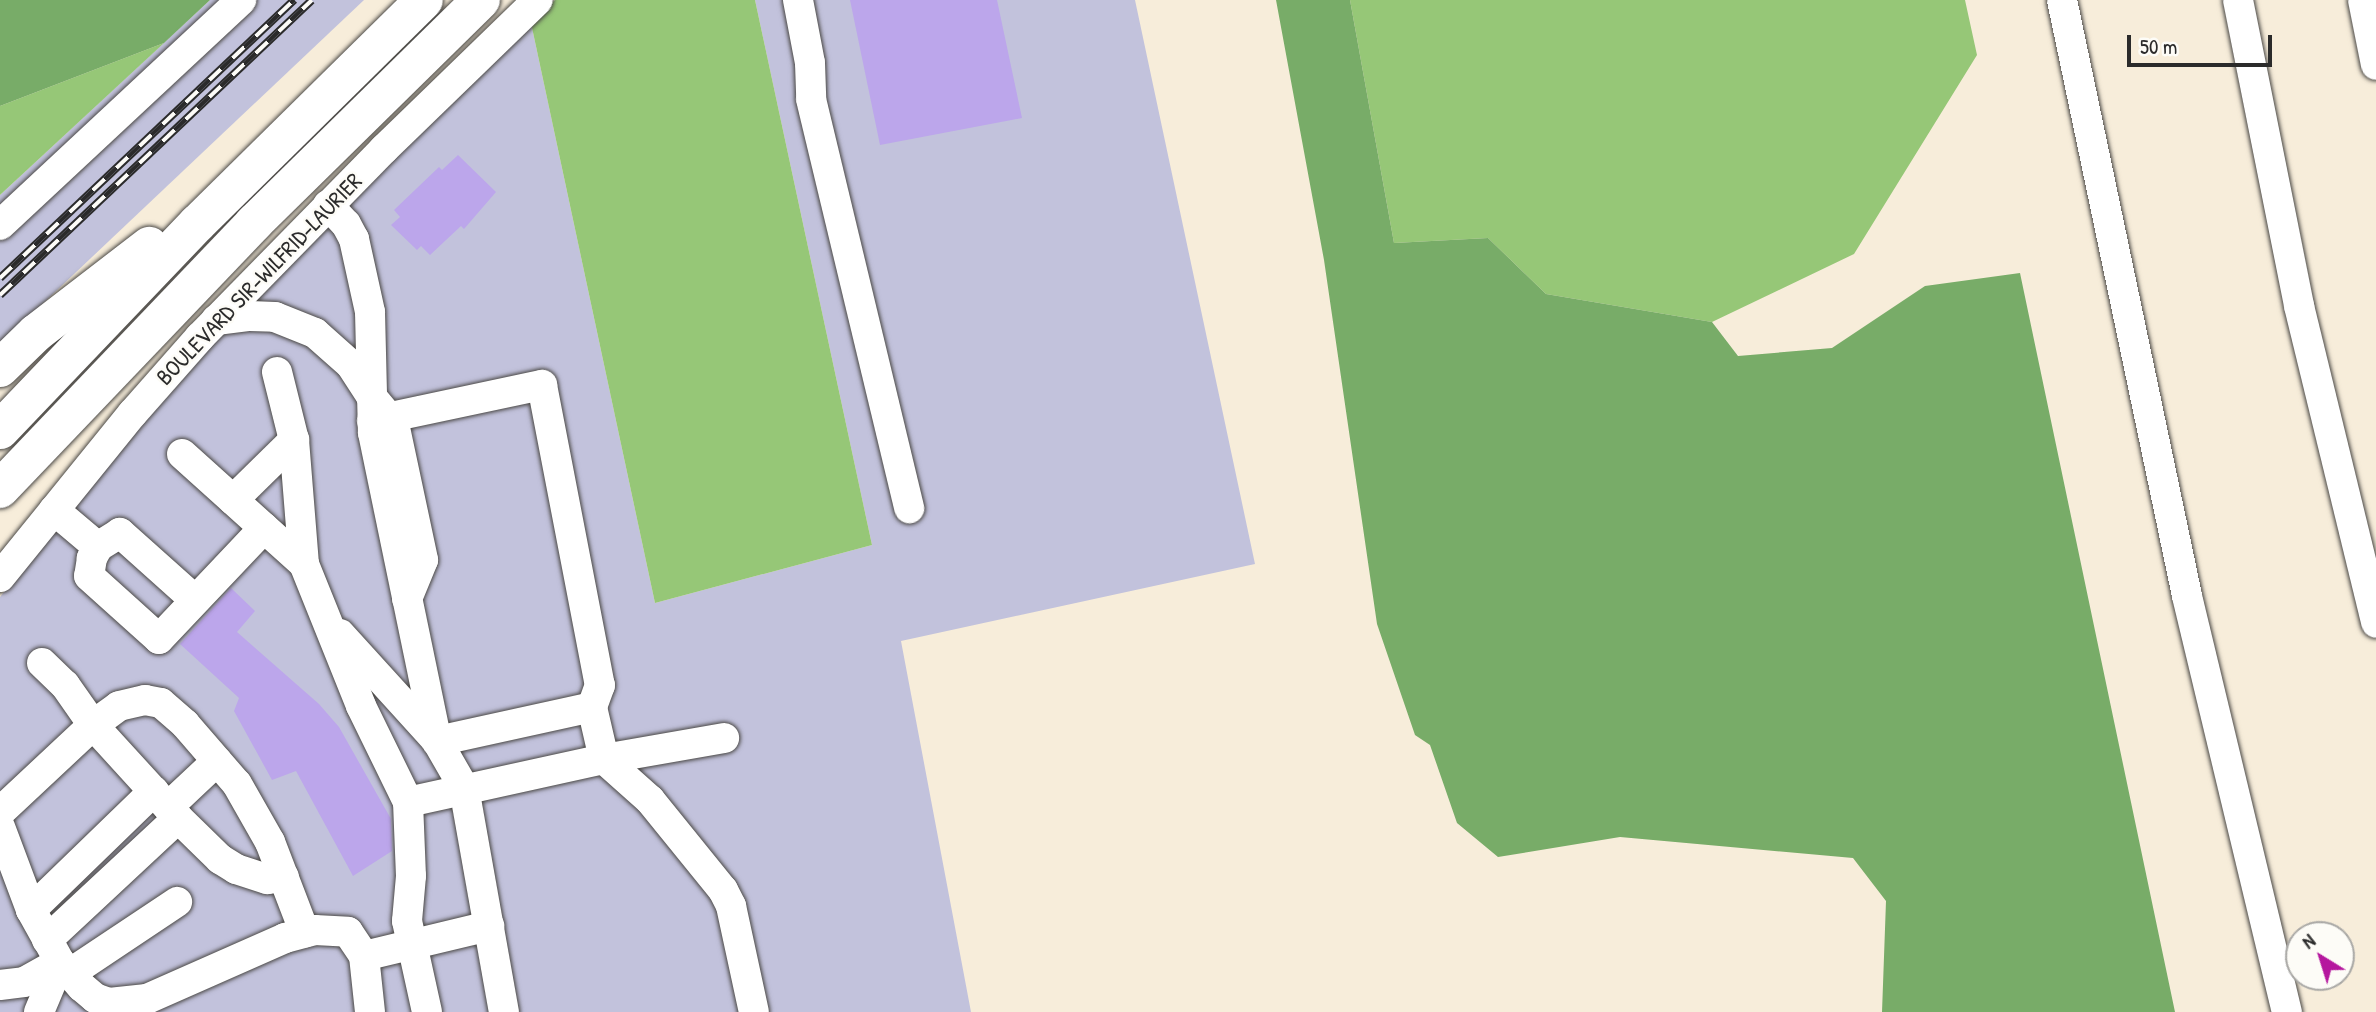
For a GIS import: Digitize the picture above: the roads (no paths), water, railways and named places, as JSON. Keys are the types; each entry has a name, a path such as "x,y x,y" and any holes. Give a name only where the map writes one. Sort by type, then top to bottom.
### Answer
{"highway":[{"path":"0,430 266,154 424,0"},
{"name":"BOULEVARD SIR-WILFRID-LAURIER","path":"0,489 254,223 481,0"},
{"path":"0,368 36,333 266,154"}],"street":[{"path":"0,225 241,0"},
{"name":"BOULEVARD SIR-WILFRID-LAURIER","path":"0,577 149,394 215,320 328,205 538,0"},
{"path":"798,0 810,63 811,99 909,509"},
{"path":"2063,0 2188,596 2287,1012"},
{"path":"2238,0 2299,306 2376,623"},
{"path":"2363,0 2376,65"},
{"path":"328,205 346,223 357,248 370,312 377,411 407,599 437,741"},
{"path":"215,320 262,316 302,326 327,341 340,353 377,411"},
{"path":"277,372 294,440 303,564 361,706 408,802 411,876 407,921 427,1012"},
{"path":"377,411 542,385 600,677 592,707 604,759 650,800 723,890 731,906 754,1012"},
{"path":"233,500 294,440"},
{"path":"181,454 303,564"},
{"path":"54,510 98,547"},
{"path":"195,600 120,533 98,547 92,558 89,576 159,639 264,528"},
{"path":"326,618 437,741 464,788 504,1012"},
{"path":"41,663 65,685 93,725 219,859 236,869 267,879 284,877"},
{"path":"0,812 93,725 132,701 161,703 185,724 237,784 270,842 305,933"},
{"path":"437,741 592,707"},
{"path":"408,802 604,759 724,737"},
{"path":"31,910 166,805 217,761"},
{"path":"38,1012 59,959 166,805"},
{"path":"0,827 31,910 59,959 95,998 137,1007 175,1002 285,938 305,933 348,932 364,956 370,1012"},
{"path":"0,985 24,982 59,959 177,902"},
{"path":"364,956 489,926"}],"railway":[{"path":"0,278 294,0"},
{"path":"0,295 312,0"}]}
